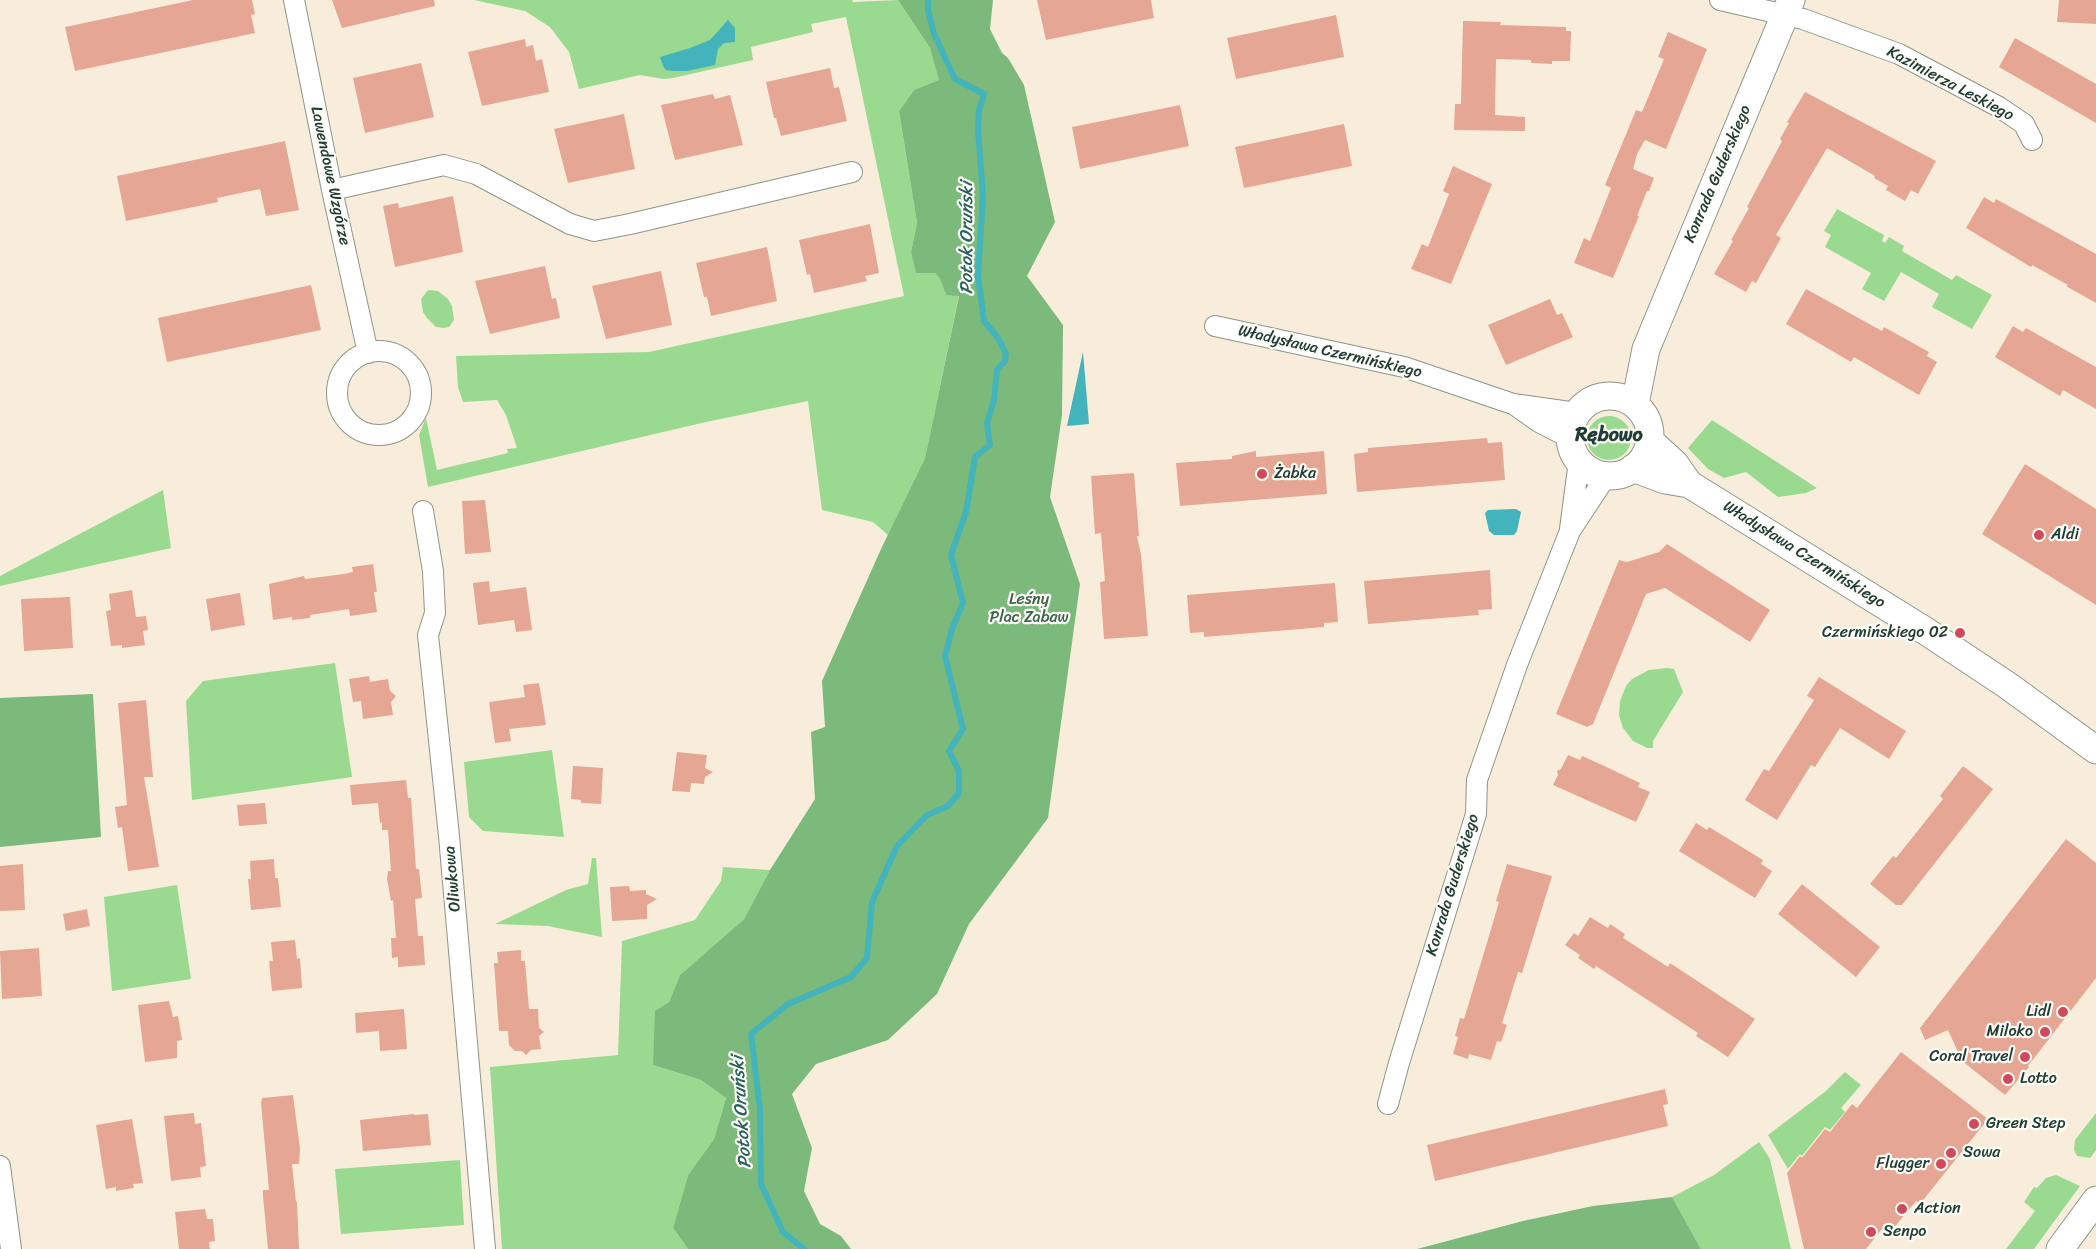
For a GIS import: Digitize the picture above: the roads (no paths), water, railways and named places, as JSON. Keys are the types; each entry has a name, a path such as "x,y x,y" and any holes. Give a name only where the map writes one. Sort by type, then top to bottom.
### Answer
{"street":[{"name":"Lawendowe Wzgórze","path":"294,0 332,190 368,352"},
{"name":"Kazimierza Leskiego","path":"1720,0 1788,7 1899,54 2016,118 2024,124 2032,140"},
{"name":"Konrada Guderskiego","path":"1635,404 1646,349 1788,7"},
{"path":"332,190 444,165 476,174 570,225 594,231 852,172"},
{"name":"Władysława Czermińskiego","path":"1215,326 1404,367 1513,404 1575,437"},
{"name":"Konrada Guderskiego","path":"1609,395 1646,349"},
{"path":"382,351 396,354 408,362 417,374 421,388 420,402 415,415 405,426 392,433 379,435 360,430 345,417 339,405 340,379 346,367 356,358 368,352 382,351"},
{"path":"1609,395 1623,397 1635,404 1644,414 1649,428 1650,441 1644,456 1621,472 1592,472 1575,437 1585,404 1609,395"},
{"name":"Konrada Guderskiego","path":"1570,531 1575,437"},
{"name":"Władysława Czermińskiego","path":"1650,441 1676,464 1689,484"},
{"name":"Konrada Guderskiego","path":"1388,1104 1402,1051 1476,814 1477,780 1517,665 1570,531 1600,484 1621,472"},
{"name":"Władysława Czermińskiego","path":"1621,472 1689,484 1924,630 2096,750"},
{"name":"Oliwkowa","path":"423,511 433,571 435,613 429,635 485,1249"},
{"path":"0,1166 11,1249"},
{"path":"2060,1249 2096,1200"}],"water":[{"path":"728,20 735,28 735,42 724,43 718,49 715,65 687,71 673,71 664,68 660,57 710,40"},
{"path":"1083,352 1089,424 1067,426"},
{"path":"1516,509 1521,512 1514,535 1494,535 1489,531 1485,513 1488,510"}],"waterway":[{"name":"Potok Oruński","path":"804,1249 783,1232 761,1184 760,1109 751,1034 788,1004 851,977 867,958 872,902 897,846 927,815 948,806 959,793 959,771 949,751 963,729 945,656 952,629 963,603 951,555 966,512 975,457 990,445 987,423 994,400 997,370 1005,361 1006,354 998,338 984,321 978,276 983,197 978,129 979,111 984,94 955,79 934,34 928,0"}],"place":[{"name":"Żabka","path":"1262,474"},
{"name":"Aldi","path":"2039,535"},
{"name":"Czermińskiego 02","path":"1960,633"},
{"name":"Lidl","path":"2063,1012"},
{"name":"Miloko","path":"2045,1032"},
{"name":"Coral Travel","path":"2025,1057"},
{"name":"Lotto","path":"2008,1079"},
{"name":"Green Step","path":"1974,1124"},
{"name":"Sowa","path":"1951,1153"},
{"name":"Flugger","path":"1941,1164"},
{"name":"Action","path":"1902,1209"},
{"name":"Senpo","path":"1871,1232"}],"district":[{"name":"Rębowo","path":"1609,436"}],"park label":[{"name":"Leśny Plac Zabaw","path":"1029,609"}]}
